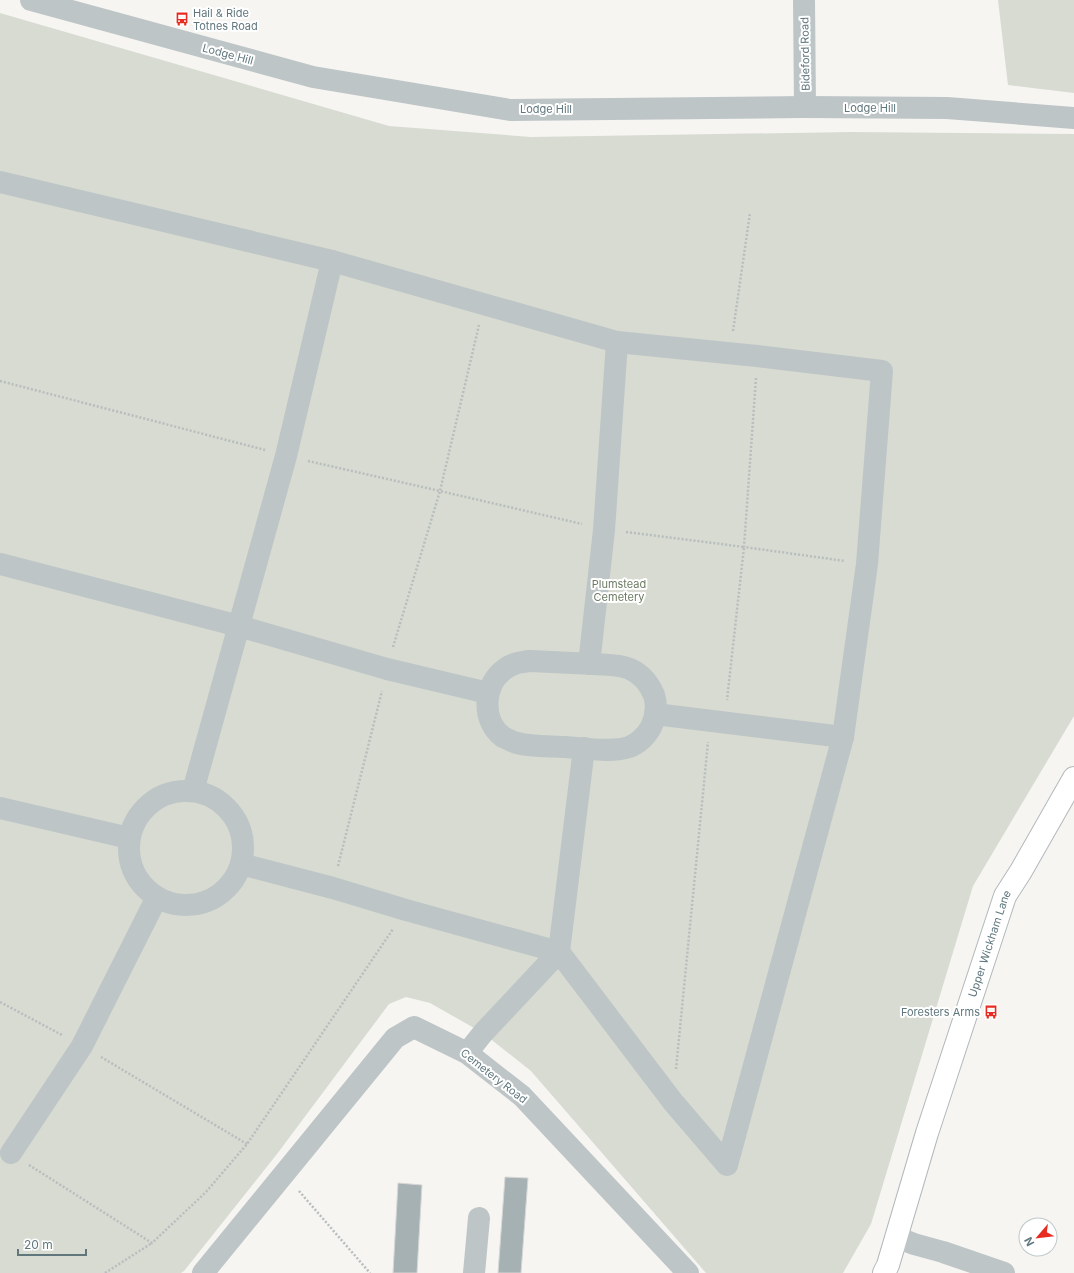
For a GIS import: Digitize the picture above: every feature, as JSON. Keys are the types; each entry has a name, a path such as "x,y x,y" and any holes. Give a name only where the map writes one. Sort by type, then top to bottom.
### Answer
{"main road":[{"name":"Upper Wickham Lane","path":"884,1273 888,1265 927,1133 1005,896 1074,778"}],"street":[{"name":"Lodge Hill","path":"31,0 68,5 314,77 510,110 805,107 947,108 1074,118"},
{"name":"Bideford Road","path":"804,0 805,107"},
{"path":"0,182 332,261 617,342 757,356 882,371 867,564 843,737 727,1165 673,1102 559,952 406,910 333,888 241,864"},
{"path":"194,791 286,456 332,261"},
{"path":"589,664 604,530 617,342"},
{"path":"0,564 239,626 387,668 488,693"},
{"path":"530,661 615,665 629,668 641,676 651,686 655,700 655,714 651,728 642,739 629,747 615,750 530,745 516,743 503,736 495,728 487,708 488,693 494,680 499,674 504,669 516,663 530,661"},
{"path":"655,714 843,737"},
{"path":"467,1053 483,1033 559,952 584,748"},
{"path":"176,791 194,791 212,797 228,809 238,825 243,844 241,864 233,880 222,892 207,901 190,905 173,904 157,897 144,886 134,872 129,855 129,838 134,822 145,808 159,797 176,791"},
{"path":"0,808 129,838"},
{"path":"11,1153 82,1046 157,897"},
{"name":"Cemetery Road","path":"203,1273 395,1038 414,1027 467,1053 522,1096 688,1273"},
{"path":"474,1273 479,1218"},
{"path":"896,1237 1004,1273"}],"path":[{"path":"730,354 750,213"},
{"path":"333,888 387,668 440,491 484,305"},
{"path":"673,1102 718,721 744,547 757,356"},
{"path":"0,381 286,456 604,530 867,564"},
{"path":"105,1273 152,1243 206,1192 247,1144 406,910"},
{"path":"0,1002 82,1046 247,1144"},
{"path":"11,1153 152,1243"},
{"path":"285,1174 370,1273"}],"green space":[{"path":"998,0 1074,0 1074,93 1008,85"},
{"name":"Plumstead Cemetery","path":"0,13 389,126 531,137 851,132 1074,134 1074,716 973,886 871,1224 843,1273 706,1273 531,1071 483,1033 430,1003 406,997 389,1004 277,1154 184,1271 181,1273 0,1273"}],"building":[{"path":"505,1177 528,1178 521,1273 498,1273"},
{"path":"398,1183 422,1185 417,1273 393,1273"}],"place":[{"name":"Hail & Ride Totnes Road","path":"182,19"},
{"name":"Foresters Arms","path":"991,1012"}]}
